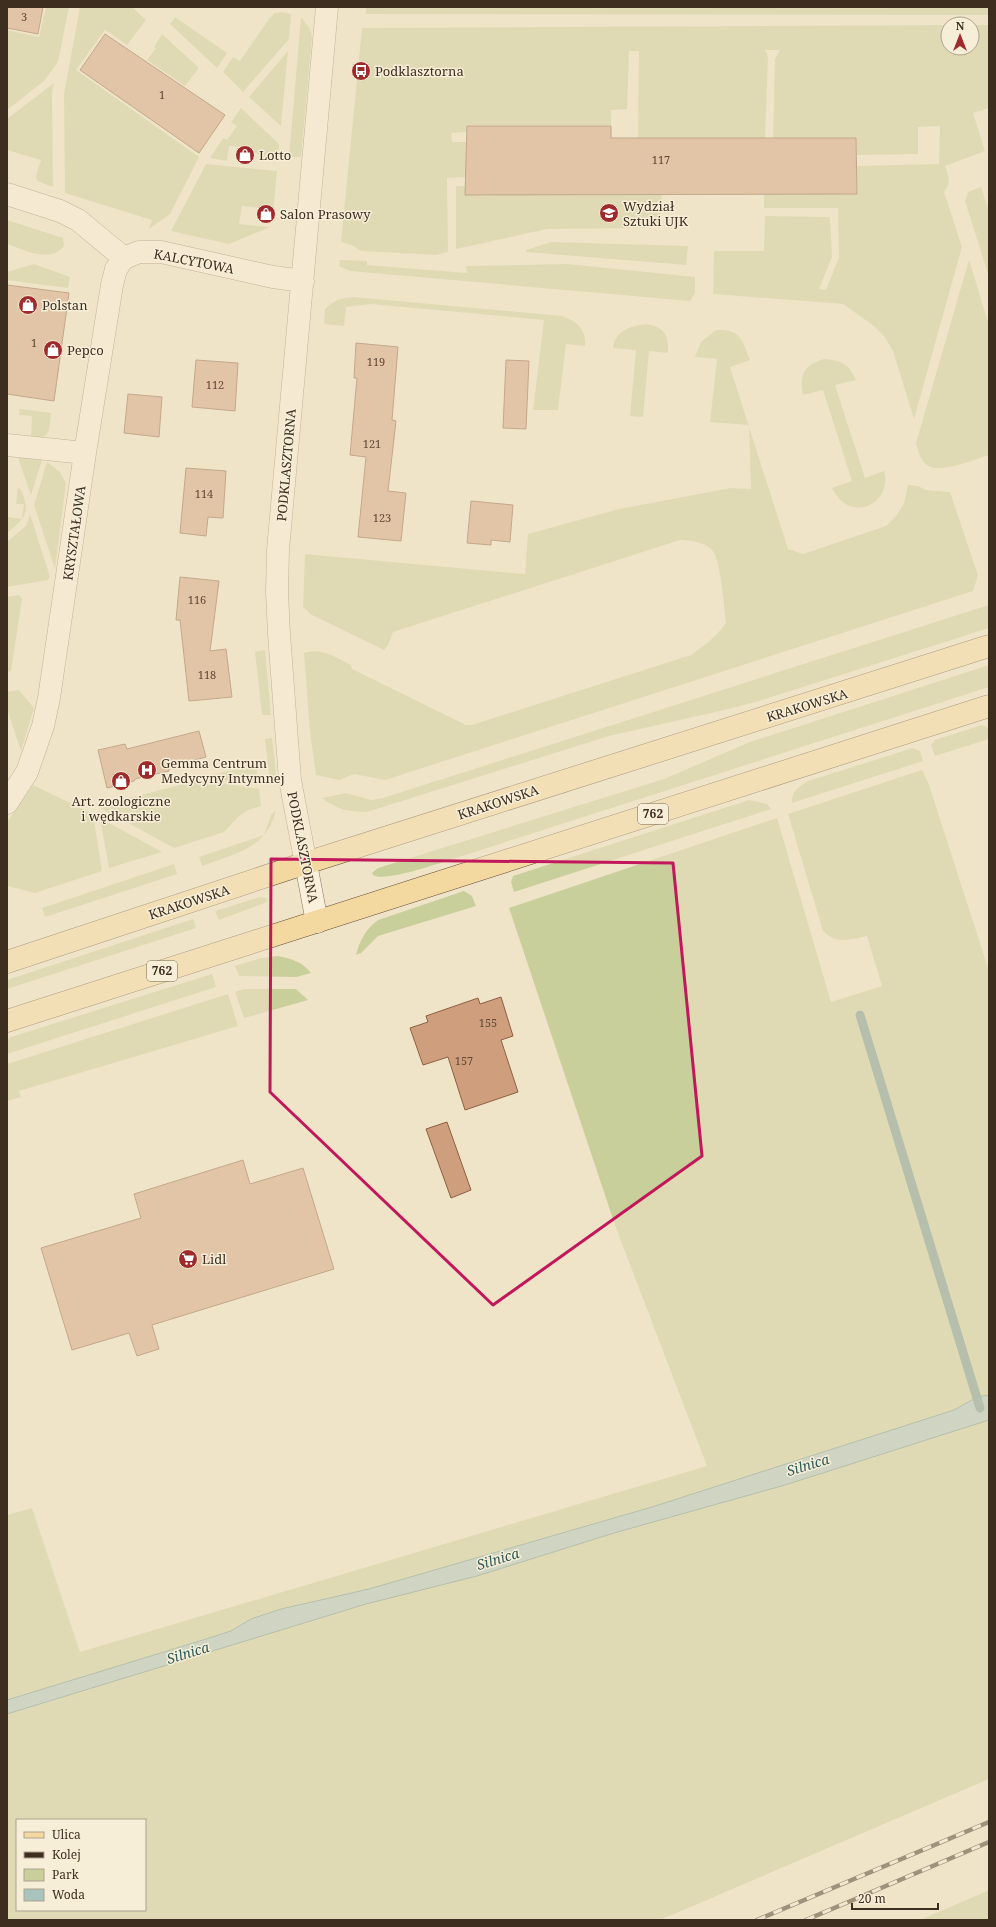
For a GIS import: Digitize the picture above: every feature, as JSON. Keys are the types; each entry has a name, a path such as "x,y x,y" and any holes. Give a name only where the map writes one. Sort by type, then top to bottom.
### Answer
{"main road":[{"name":"KRAKOWSKA","path":"7,962 306,863 989,646"},
{"name":"762","path":"7,1021 989,706"}],"street":[{"name":"PODKLASZTORNA","path":"317,922 290,780 276,592 278,550 327,7"},
{"path":"7,194 60,211 78,220 124,258"},
{"name":"KALCYTOWA","path":"124,258 139,252 161,252 273,277 303,281"},
{"name":"KRYSZTAŁOWA","path":"7,803 27,772 43,726 49,698 85,453 112,285 116,269 124,258"},
{"path":"7,445 85,453"}],"highlighted area":[{"path":"271,859 673,863 702,1156 493,1305 270,1092"}],"green space":[{"path":"46,7 69,7 58,62 44,81 7,110 7,30 39,37"},
{"path":"80,7 132,7 146,20 127,45 105,30 76,70 199,157 170,214 149,229 152,220 65,193 64,94"},
{"path":"366,7 989,7 989,15 366,14"},
{"path":"281,12 291,14 289,39 243,92 223,72 233,57 240,61 269,19 275,13"},
{"path":"175,17 227,53 217,68 170,24"},
{"path":"301,17 310,29 312,38 301,157 289,157"},
{"path":"940,25 940,56 980,56 980,25 989,25 989,108 973,113 985,151 945,166 949,180 948,186 944,192 962,247 914,419 893,351 884,336 874,326 843,304 713,294 714,251 764,251 765,216 830,217 832,257 819,289 826,290 839,257 838,208 764,208 764,194 857,193 857,166 939,164 940,126 918,127 918,154 857,155 856,138 773,138 775,59 780,50 764,50 767,53 768,59 765,138 638,138 639,51 629,51 627,109 611,110 611,125 467,125 467,132 451,133 452,142 466,142 466,177 447,178 448,252 436,255 361,251 352,245 341,242 362,28"},
{"path":"162,34 199,68 185,86 147,60 156,48 154,47"},
{"path":"288,51 281,126 249,97"},
{"path":"54,83 52,93 53,187 37,181 36,176 41,160 7,150 7,119"},
{"path":"241,108 279,144 278,160 261,158 257,153 254,153 254,148 229,146 227,161 210,158 223,138 227,140 237,126 231,122"},
{"path":"206,164 277,171 273,211 271,211 271,209 242,206 239,224 270,227 229,244 171,231"},
{"path":"456,186 662,194 661,209 657,222 650,228 547,229 456,249"},
{"path":"981,187 989,211 989,277 965,201 968,192"},
{"path":"7,220 63,238 64,246 52,254 45,255 29,252 7,244"},
{"path":"551,242 688,246 686,265 526,252 526,250"},
{"path":"340,260 367,261 367,265 467,273 466,266 568,264 695,277 695,293 690,301 350,271 339,266"},
{"path":"969,260 989,325 989,455 966,463 948,467 933,468 927,465 923,460 916,443"},
{"path":"34,264 70,277 68,288 7,280 7,272"},
{"path":"353,297 562,316 576,323 580,327 583,331 585,346 566,344 558,410 533,410 544,320 371,304 346,307 344,326 324,324 325,309 331,303"},
{"path":"646,324 657,327 664,332 668,341 668,353 649,351 643,417 630,416 636,350 613,348 614,342 624,330 634,326"},
{"path":"716,330 731,331 736,334 745,346 750,360 730,367 748,425 710,422 717,359 695,357 701,342"},
{"path":"824,359 835,360 844,364 856,380 835,385 865,478 884,471 885,483 882,493 876,501 868,506 859,508 849,506 840,499 832,488 852,481 823,390 803,395 802,382 804,372 812,364"},
{"path":"20,409 51,413 48,433 42,437 31,438 32,416 19,415"},
{"path":"749,427 788,549 803,554 886,526 897,515 904,503 908,485 918,486 926,490 950,492 978,575 973,591 385,780 354,774 339,780 316,775 310,733 304,653 316,651 334,656 351,665 352,669 466,725 472,725 691,655 714,637 726,623 720,573 715,555 709,547 705,545 697,542 680,540 393,632 388,645 384,650 312,615 303,607 305,554 525,574 528,534 619,509 731,488 751,489"},
{"path":"17,455 42,460 31,495"},
{"path":"47,462 60,472 66,483 55,569 34,505"},
{"path":"18,487 23,493 26,504 25,514 22,519 24,504 16,504"},
{"path":"30,514 50,577 48,580 7,587 7,542 26,526"},
{"path":"8,517 22,519 16,525 7,533"},
{"path":"19,595 22,599 11,671 7,672 7,597"},
{"path":"989,605 989,628 759,701 609,736 367,812 343,809 332,805 322,798 346,793 371,800 383,798"},
{"path":"265,650 271,715 262,715 255,652"},
{"path":"989,665 989,687 428,867 389,876 379,877 373,875 372,873 378,868 664,779 750,742"},
{"path":"19,690 34,708 21,751 7,709 7,692"},
{"path":"982,725 988,728 989,739 935,756 931,745 935,740"},
{"path":"272,738 277,781 270,782 265,739"},
{"path":"913,748 920,751 923,761 792,803 794,792 808,781"},
{"path":"256,764 258,785 204,777"},
{"path":"922,770 928,782 989,971 989,1779 660,1920 7,1920 7,1515 32,1508 80,1652 707,1466 616,1228 509,908 777,818 831,1002 882,986 867,936 844,940 833,938 823,931 788,814"},
{"path":"200,780 259,789 261,806 248,810 238,817 224,832 174,848 97,806"},
{"path":"33,785 93,814 102,871 35,893 7,886 7,822"},
{"path":"749,800 767,804 771,809 514,892 511,882 513,876"},
{"path":"276,810 272,823 264,835 271,815"},
{"path":"100,818 162,852 109,868"},
{"path":"264,835 248,848 238,853 202,866 199,857"},
{"path":"174,864 177,874 45,917 42,908"},
{"path":"464,891 472,896 476,906 378,936 361,953 356,955 364,936 378,920"},
{"path":"260,897 266,898 267,902 219,920 215,911"},
{"path":"193,919 196,928 7,989 7,980"},
{"path":"277,956 296,961 308,969 311,973 296,977 239,976 235,966 261,958"},
{"path":"212,974 216,987 7,1054 7,1040 11,1037"},
{"path":"244,989 296,989 308,1000 244,1018 235,992"},
{"path":"228,994 238,1026 19,1091 21,1097 7,1101 7,1064"},
{"path":"989,1890 989,1920 920,1920"}],"water":[{"name":"Silnica","path":"989,1395 989,1420 785,1485 614,1533 477,1576 366,1604 7,1714 7,1700 231,1631 251,1619 281,1609 369,1589 652,1507 954,1410 975,1399"}],"building":[{"path":"7,7 43,7 38,34 7,28"},
{"path":"105,34 225,115 199,153 80,70"},
{"path":"467,126 611,126 611,138 856,138 857,194 465,195"},
{"path":"7,285 69,293 54,401 7,394"},
{"path":"356,343 398,347 392,420 396,421 388,491 406,493 401,541 358,537 366,457 350,455 357,378 354,378"},
{"path":"196,360 238,363 235,411 192,407"},
{"path":"506,360 529,361 526,429 503,428"},
{"path":"128,394 162,397 159,437 124,433"},
{"path":"186,468 226,471 223,518 208,517 206,536 180,533"},
{"path":"471,501 513,505 510,542 491,540 491,545 467,543"},
{"path":"180,577 219,581 210,651 226,649 232,697 189,701 180,620 176,620"},
{"path":"199,731 206,757 169,767 169,771 135,779 134,781 107,788 98,750 125,744 127,749"},
{"path":"501,997 513,1036 501,1040 518,1092 465,1110 448,1057 423,1065 410,1028 428,1022 426,1016 478,998 480,1004"},
{"path":"447,1122 471,1190 451,1198 426,1129"},
{"name":"Lidl","path":"243,1160 250,1184 303,1168 334,1269 152,1325 159,1349 137,1356 129,1333 72,1350 41,1248 141,1218 134,1194"}],"waterway":[{"path":"860,1015 980,1408"}],"railway":[{"path":"757,1920 989,1822"},
{"path":"806,1920 989,1842"}],"place":[{"name":"Podklasztorna","path":"361,71"},
{"name":"Lotto","path":"245,155"},
{"name":"Wydział Sztuki UJK","path":"609,213"},
{"name":"Salon Prasowy","path":"266,214"},
{"name":"Polstan","path":"28,305"},
{"name":"Pepco","path":"53,350"},
{"name":"Gemma Centrum Medycyny Intymnej","path":"147,770"},
{"name":"Art. zoologiczne i wędkarskie","path":"121,781"},
{"name":"Lidl","path":"188,1259"}]}
